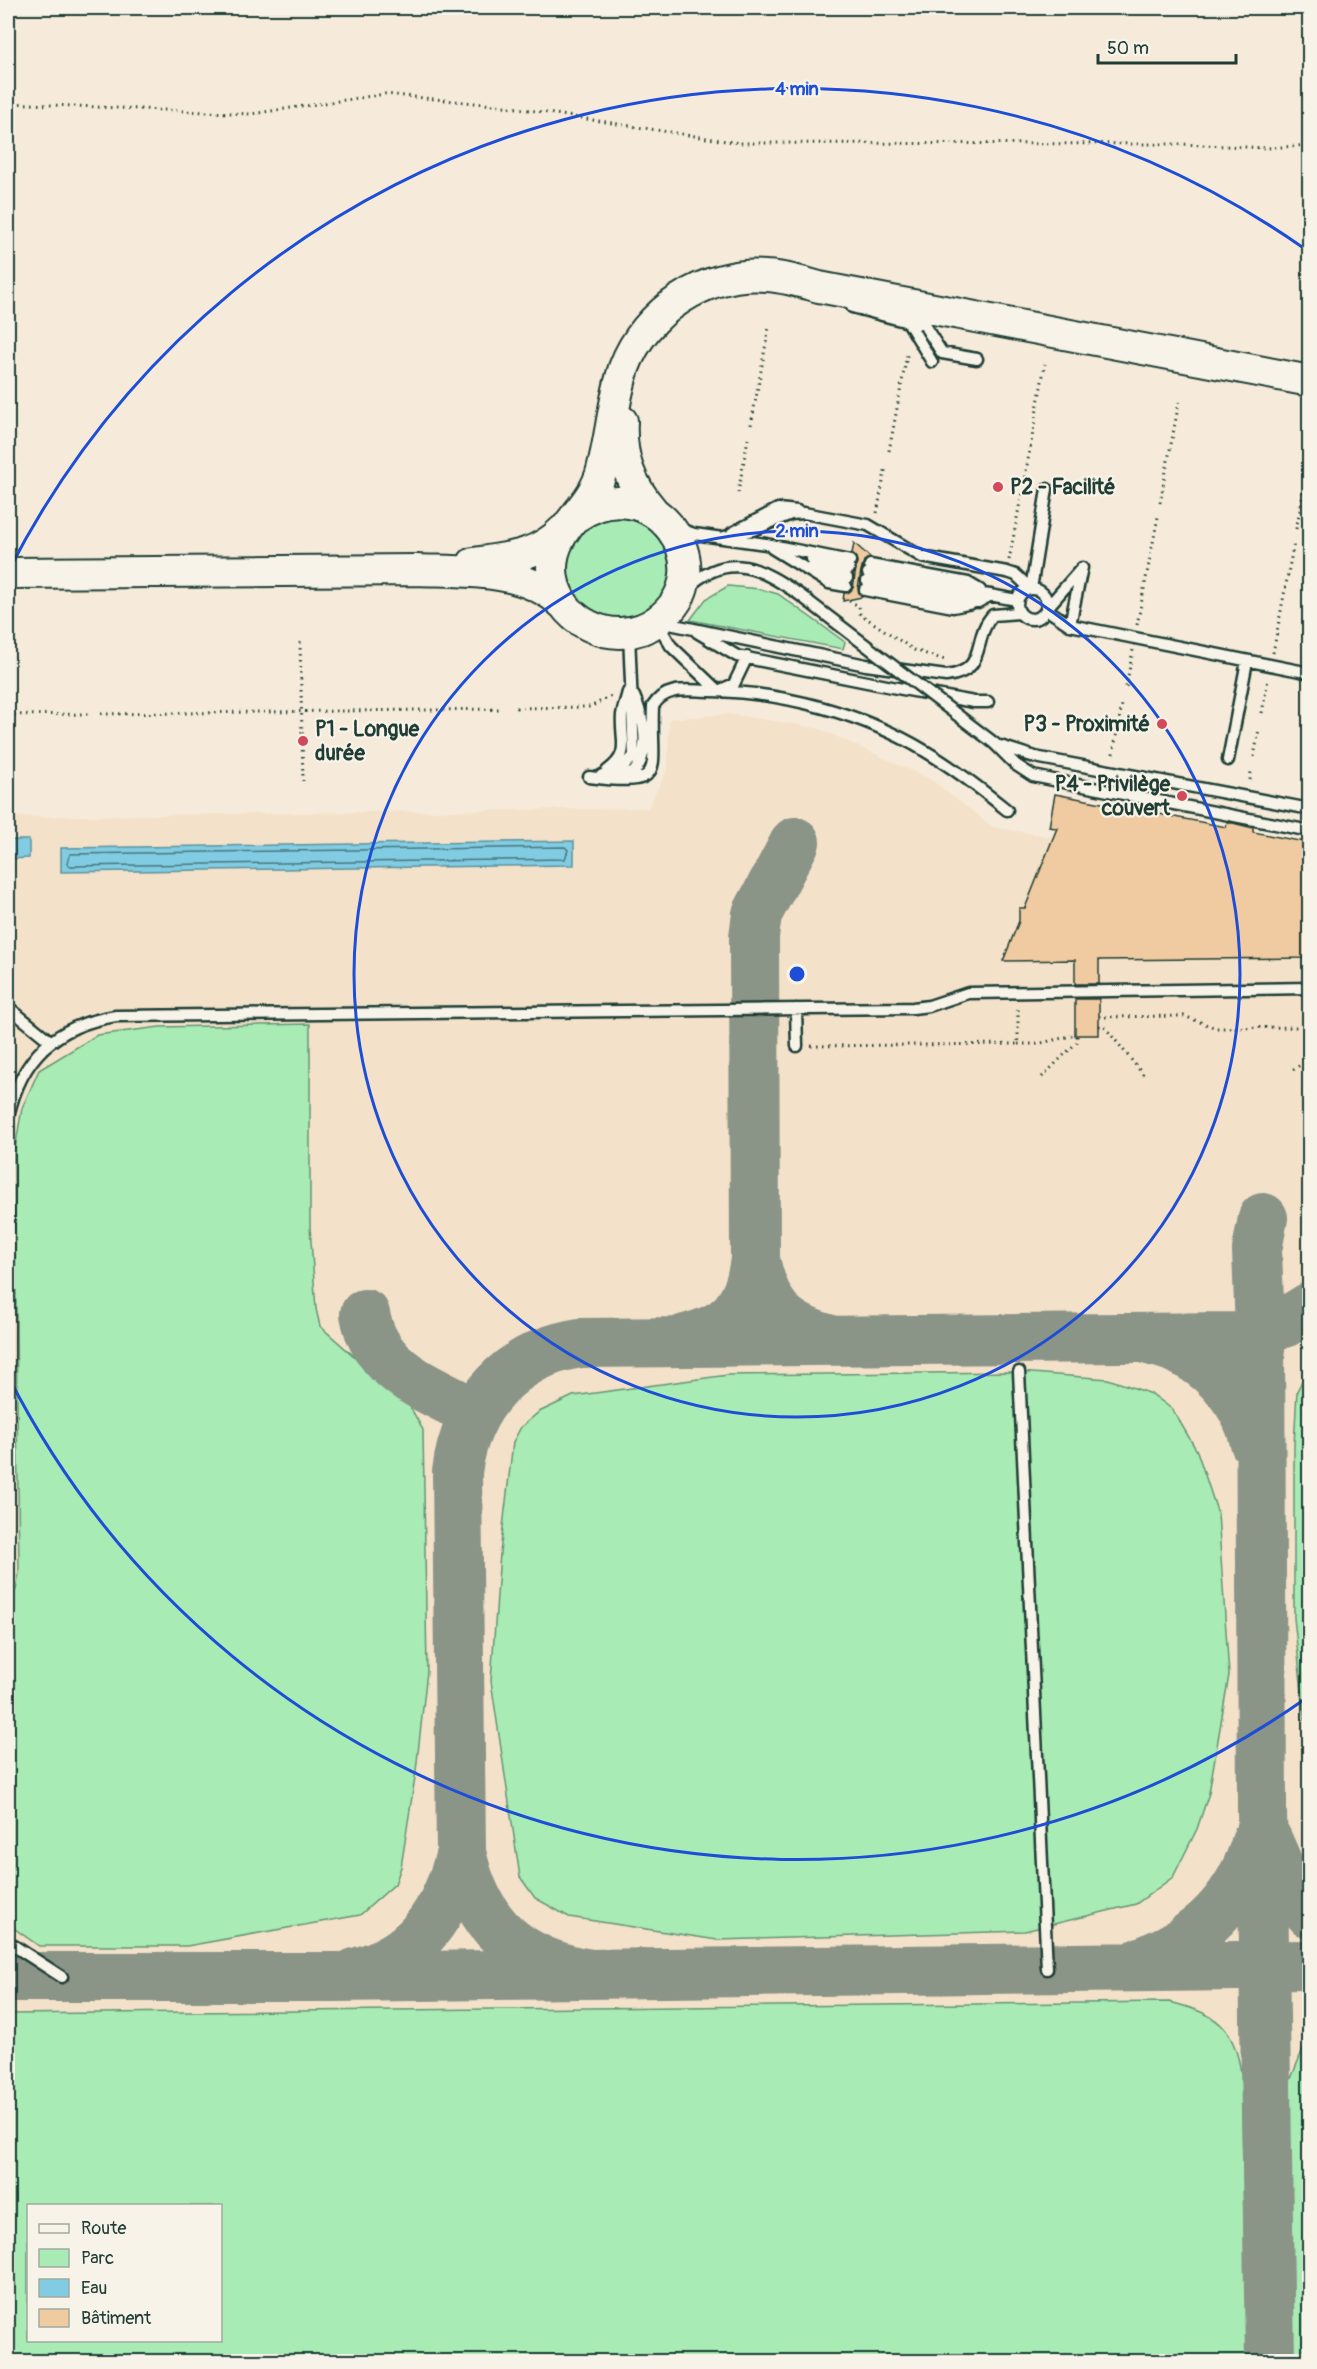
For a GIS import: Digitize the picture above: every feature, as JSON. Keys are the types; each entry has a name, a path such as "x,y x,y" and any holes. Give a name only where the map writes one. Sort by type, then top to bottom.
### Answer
{"street":[{"path":"417,570 523,555 552,542 595,491 602,471 615,400 625,365 643,333 664,310 701,288 745,276 786,278 819,287 1310,381"},
{"path":"8,573 417,570 508,577 537,585 592,628 607,633 629,633 657,622 676,600 683,583 685,564 681,546 631,481 621,438 622,418 630,385 647,346 672,318 700,300 715,294 752,286 819,287"},
{"path":"564,605 556,591 552,568 554,552 570,523 591,507 609,502 627,502 660,517"}],"lane":[{"path":"819,287 837,302 924,325 942,353 977,359"},
{"path":"904,320 912,325 932,362"},
{"path":"1031,589 1047,489"},
{"path":"724,537 753,530 791,514 804,513 868,525 922,557 1016,575 1031,589 1044,595 1046,609 1070,625 1310,673"},
{"path":"660,517 694,534 766,544 847,578"},
{"path":"766,544 829,583 847,578"},
{"path":"676,600 696,580 733,566 768,574 800,595 994,743 1016,765 1033,776 1310,831"},
{"path":"657,622 866,665 946,676 959,674 969,668 976,659 986,623 993,615 1019,614 1031,620 1041,617 1082,568 1070,625"},
{"path":"991,595 978,602 953,607 868,577 991,595 1017,600"},
{"path":"1019,614 1017,600 1023,592 1031,589"},
{"path":"657,622 671,646 718,691"},
{"path":"692,629 724,650 747,657 897,688 974,702 988,702"},
{"path":"590,777 606,771 621,757 622,715 630,686 629,633"},
{"path":"718,691 734,684 747,657"},
{"path":"1228,760 1246,661"},
{"path":"590,777 627,776 633,773 642,760 643,715 630,686"},
{"path":"590,777 630,782 646,777 651,772 654,761 653,706 661,696 672,690 718,691 797,702 888,732 932,755 1007,810"},
{"path":"994,743 1012,751 1044,759 1310,808"},
{"path":"8,1117 9,1105 26,1069 50,1041 70,1028 93,1020 116,1016 913,1008 929,1006 968,993 1310,988"},
{"path":"8,1007 50,1041"},
{"path":"796,1009 797,1046"},
{"path":"1018,1372 1047,1969"},
{"path":"8,1942 62,1977"}],"path":[{"path":"8,103 250,114 385,94 504,106 739,143 1182,144 1268,148 1310,145"},
{"path":"751,425 769,327"},
{"path":"889,451 907,355"},
{"path":"1024,477 1045,364"},
{"path":"1161,503 1179,402"},
{"path":"738,493 748,439"},
{"path":"1296,529 1310,461"},
{"path":"876,518 886,465"},
{"path":"1008,564 1022,492"},
{"path":"1136,633 1158,517"},
{"path":"1272,657 1294,542"},
{"path":"847,578 860,614 914,650 969,668"},
{"path":"300,642 303,781"},
{"path":"1126,687 1133,646"},
{"path":"1262,712 1269,672"},
{"path":"516,708 590,707 618,692"},
{"path":"1113,754 1122,704"},
{"path":"101,714 503,709"},
{"path":"8,715 88,714"},
{"path":"1254,757 1259,729"},
{"path":"1250,780 1251,772"},
{"path":"1018,993 1018,1044"},
{"path":"1099,1017 1184,1016 1216,1028 1300,1027"},
{"path":"1100,1026 1104,1026 1146,1078"},
{"path":"797,1046 1037,1044 1076,1035 1077,1042 1042,1077"},
{"path":"1293,1070 1310,1058"}],"shaded area":[{"path":"729,714 818,728 930,779 993,827 1309,879 1309,2361 8,2361 8,817 648,808 668,768 669,719"}],"green space":[{"path":"631,514 667,540 671,584 655,609 613,622 574,601 563,573 568,544 588,521"},
{"path":"728,586 760,589 778,594 845,642 843,649 690,620 706,599"},
{"path":"310,1024 310,1227 316,1309 320,1326 409,1405 423,1430 427,1671 416,1771 401,1867 395,1884 360,1915 187,1946 39,1946 8,1924 8,1598 16,1590 19,1573 14,1155 22,1108 39,1070 97,1035 160,1027"},
{"path":"1309,1367 1309,1757 1294,1618 1294,1445 1297,1391"},
{"path":"1019,1372 1108,1379 1152,1394 1173,1410 1197,1451 1218,1514 1229,1675 1209,1793 1197,1829 1173,1877 1136,1904 1025,1931 717,1940 569,1917 535,1898 520,1877 491,1681 500,1553 513,1442 521,1427 539,1412 573,1396 728,1375"},
{"path":"1170,2002 1199,2011 1220,2024 1227,2032 1238,2056 1241,2073 1247,2361 8,2361 8,2014"},
{"path":"1309,2034 1309,2361 1292,2361 1288,2086"}],"water":[{"path":"8,840 29,840 29,858 8,859"},
{"path":"574,841 574,865 61,872 61,848"}],"building":[{"path":"854,543 871,558 864,561 861,571 858,589 862,597 843,601 844,593 853,588 857,562 852,554"},
{"path":"1055,794 1226,827 1227,823 1233,823 1253,828 1253,832 1310,843 1310,958 1099,960 1099,984 1075,984 1075,960 1003,961 1019,921 1019,908 1025,908 1057,828 1049,827"},
{"path":"1075,999 1099,999 1099,1035 1075,1035"}],"taxiway":[{"path":"755,1259 754,937 757,914 795,842"},
{"path":"1263,1218 1257,1250 1260,1332 1262,1809 1270,2362"},
{"path":"685,1339 715,1328 735,1312 743,1302 748,1290 755,1259 764,1290 778,1312 798,1328 828,1339"},
{"path":"590,1974 541,1960 504,1936 489,1920 478,1900 468,1878 461,1852 457,1472 470,1424 496,1386 513,1370 555,1349 580,1343 1239,1337 1284,1323 1310,1307"},
{"path":"365,1314 371,1334 391,1364 421,1386 474,1413"},
{"path":"1152,1341 1187,1354 1218,1377 1242,1408 1255,1443"},
{"path":"1141,1962 1181,1942 1215,1915 1229,1899 1240,1881 1257,1839"},
{"path":"1267,1839 1286,1882 1310,1913"},
{"path":"355,1973 377,1966 413,1944 438,1912 455,1874 461,1852"},
{"path":"8,1977 335,1977 1310,1965"}],"place":[{"name":"P2 - Facilité","path":"998,487"},
{"name":"P3 - Proximité","path":"1162,724"},
{"name":"P1 - Longue durée","path":"303,741"},
{"name":"P4 - Privilège couvert","path":"1182,796"}]}
